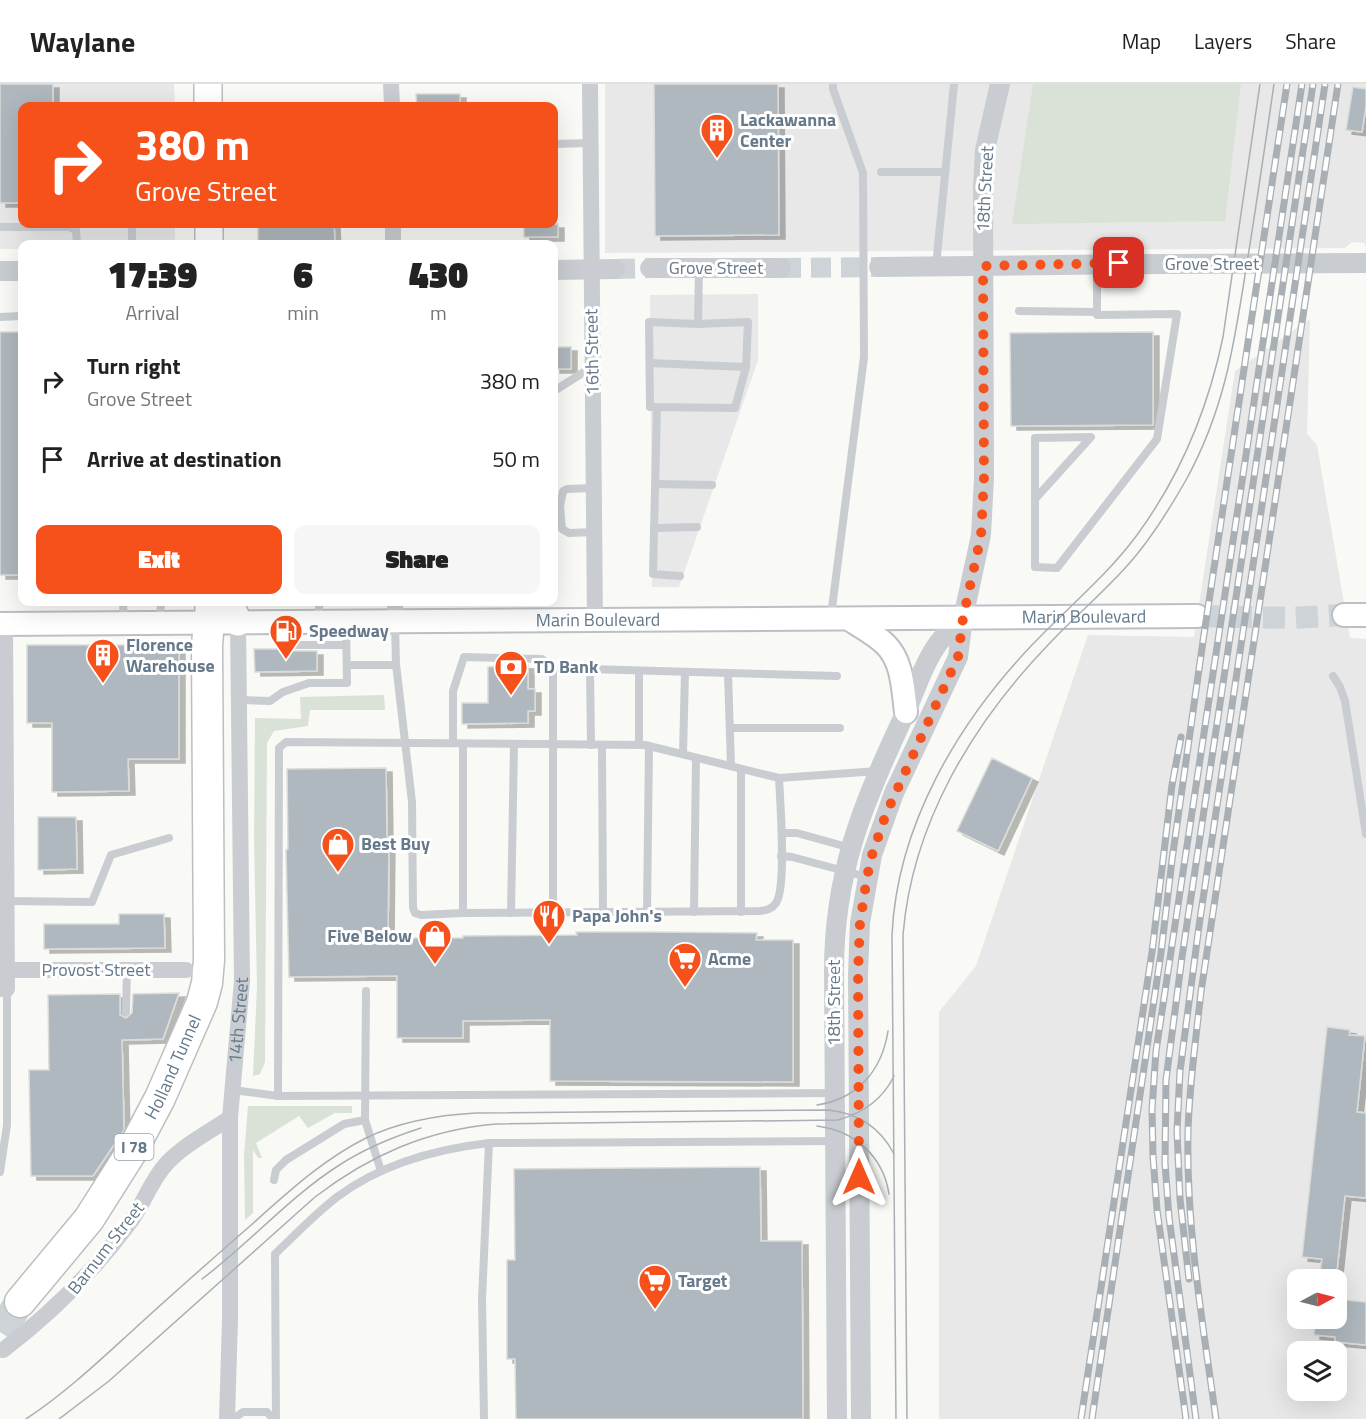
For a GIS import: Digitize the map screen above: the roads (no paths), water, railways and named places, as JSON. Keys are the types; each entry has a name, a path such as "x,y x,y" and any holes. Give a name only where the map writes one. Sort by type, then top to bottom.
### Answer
{"highway":[{"path":"208,84 208,102"},
{"name":"14th Street","path":"197,970 207,645 222,612"},
{"name":"Holland Tunnel","path":"20,1302 89,1219 132,1151 160,1098 202,1002 197,970"}],"main road":[{"name":"Marin Boulevard","path":"2,624 124,612 311,615 346,621 395,611 595,619 1197,616"},
{"path":"840,619 885,644 891,651 901,674 906,712"}],"street":[{"path":"391,84 392,102"},
{"name":"16th Street","path":"590,84 595,619"},
{"name":"18th Street","path":"861,1419 858,974 860,923 872,855 894,793 958,657 963,618 978,553 983,517 985,150 1000,84"},
{"name":"Grove Street","path":"879,267 1097,263 1244,265 1366,263"},
{"path":"558,270 615,268"},
{"name":"Grove Street","path":"650,268 781,268"},
{"path":"0,271 18,271"},
{"name":"14th Street","path":"222,612 239,700 242,981 230,1118 230,1320 227,1419"},
{"name":"18th Street","path":"837,1419 834,947 844,871 862,810 934,648 963,618"},
{"path":"2,624 6,902 6,970 3,989"},
{"name":"Provost Street","path":"6,970 197,970"},
{"name":"Barnum Street","path":"1,1350 51,1311 86,1277 132,1220 154,1180 168,1161 230,1118"},
{"path":"836,1200 860,1199"}],"lane":[{"path":"833,84 863,173 864,357 840,619"},
{"path":"936,266 954,84"},
{"path":"558,144 591,143"},
{"path":"880,172 945,172"},
{"path":"0,227 18,227"},
{"path":"1097,263 1097,312"},
{"path":"698,324 699,268"},
{"path":"1019,311 1097,312 1097,315 1177,314 1157,439 1057,568 1035,567 1035,499 1035,438 1090,437 1035,499"},
{"path":"0,317 18,316"},
{"path":"649,321 698,324 748,322 746,367 735,408 650,407 649,321"},
{"path":"650,363 746,367"},
{"path":"558,388 593,366"},
{"path":"657,407 653,574 680,576"},
{"path":"655,484 712,485"},
{"path":"594,488 562,491 560,506 562,529 569,532 595,532"},
{"path":"654,528 697,527"},
{"path":"395,611 396,665 412,802 413,908 415,913 421,915 767,910 776,903 780,891 782,833 779,778"},
{"path":"311,615 294,645 346,645"},
{"path":"239,700 270,701 283,692 309,683 347,683 346,621"},
{"path":"453,743 453,691 464,657 542,659 553,668 837,676"},
{"path":"347,665 396,665"},
{"path":"553,668 553,913"},
{"path":"590,669 591,745"},
{"path":"639,671 639,745"},
{"path":"683,754 685,672"},
{"path":"728,673 731,766"},
{"path":"1333,676 1345,701 1366,834"},
{"path":"730,728 840,728"},
{"path":"278,1096 279,748 286,742 639,745 779,778 879,771"},
{"path":"463,744 463,913"},
{"path":"511,913 514,744"},
{"path":"602,745 603,912"},
{"path":"646,912 649,746"},
{"path":"694,912 696,758"},
{"path":"741,769 741,912"},
{"path":"782,833 796,833 872,855"},
{"path":"6,902 92,902 111,855 169,838"},
{"path":"781,856 867,877"},
{"path":"126,1012 127,970"},
{"path":"0,1173 7,1125 3,989"},
{"path":"366,991 364,1120 381,1171"},
{"path":"233,1090 278,1096 834,1093"},
{"path":"274,1180 276,1170 286,1160 344,1124 364,1120"},
{"path":"274,1419 275,1254 338,1196 381,1171 435,1153 489,1143 835,1141"},
{"path":"484,1419 482,1299 489,1143"},
{"path":"233,1419 243,1412 267,1412 274,1419"}],"tunnel":[{"path":"781,268 879,267"},
{"path":"615,269 650,268"},
{"path":"1197,616 1291,618 1344,615"},
{"path":"0,1332 20,1302"}],"tram line":[{"path":"896,1419 892,935 896,894 905,855 936,779 956,743 979,709 1031,646 1125,550 1153,512 1180,465 1201,415 1223,337 1260,84"},
{"path":"907,1419 903,935 909,894 919,854 950,778 971,742 1020,676 1135,557 1166,514 1199,454 1219,403 1232,351 1274,84"},
{"path":"817,1105 845,1096 866,1080 880,1058 888,1031"},
{"path":"59,1419 109,1381 315,1197 357,1169 400,1147 446,1132 496,1124 838,1120 871,1104 884,1092 894,1076"},
{"path":"26,1419 80,1378 305,1178 366,1138 406,1123 434,1117 476,1113 828,1110 849,1114 867,1123 882,1136 894,1154"},
{"path":"817,1126 843,1133 865,1148 881,1168 889,1194"},
{"path":"202,1279 322,1177 370,1148 421,1128"}],"railway":[{"path":"1092,1419 1161,953 1203,641 1287,84"},
{"path":"1186,1419 1157,1210 1152,1109 1156,1051 1302,84"},
{"path":"1196,1419 1169,1217 1165,1163 1166,1080 1182,957 1313,84"},
{"path":"1189,1279 1180,1199 1177,1131 1180,1071 1199,926 1325,84"},
{"path":"1216,1419 1196,1276 1190,1205 1188,1133 1191,1080 1201,992 1338,84"},
{"path":"1081,1419 1152,952 1172,785 1181,737"}],"place":[{"name":"Lackawanna Center","path":"717,159"},
{"name":"Speedway","path":"286,660"},
{"name":"Florence Warehouse","path":"103,684"},
{"name":"TD Bank","path":"511,696"},
{"name":"Best Buy","path":"338,873"},
{"name":"Papa John's","path":"549,945"},
{"name":"Five Below","path":"435,965"},
{"name":"Acme","path":"685,988"},
{"name":"Target","path":"655,1310"}]}
